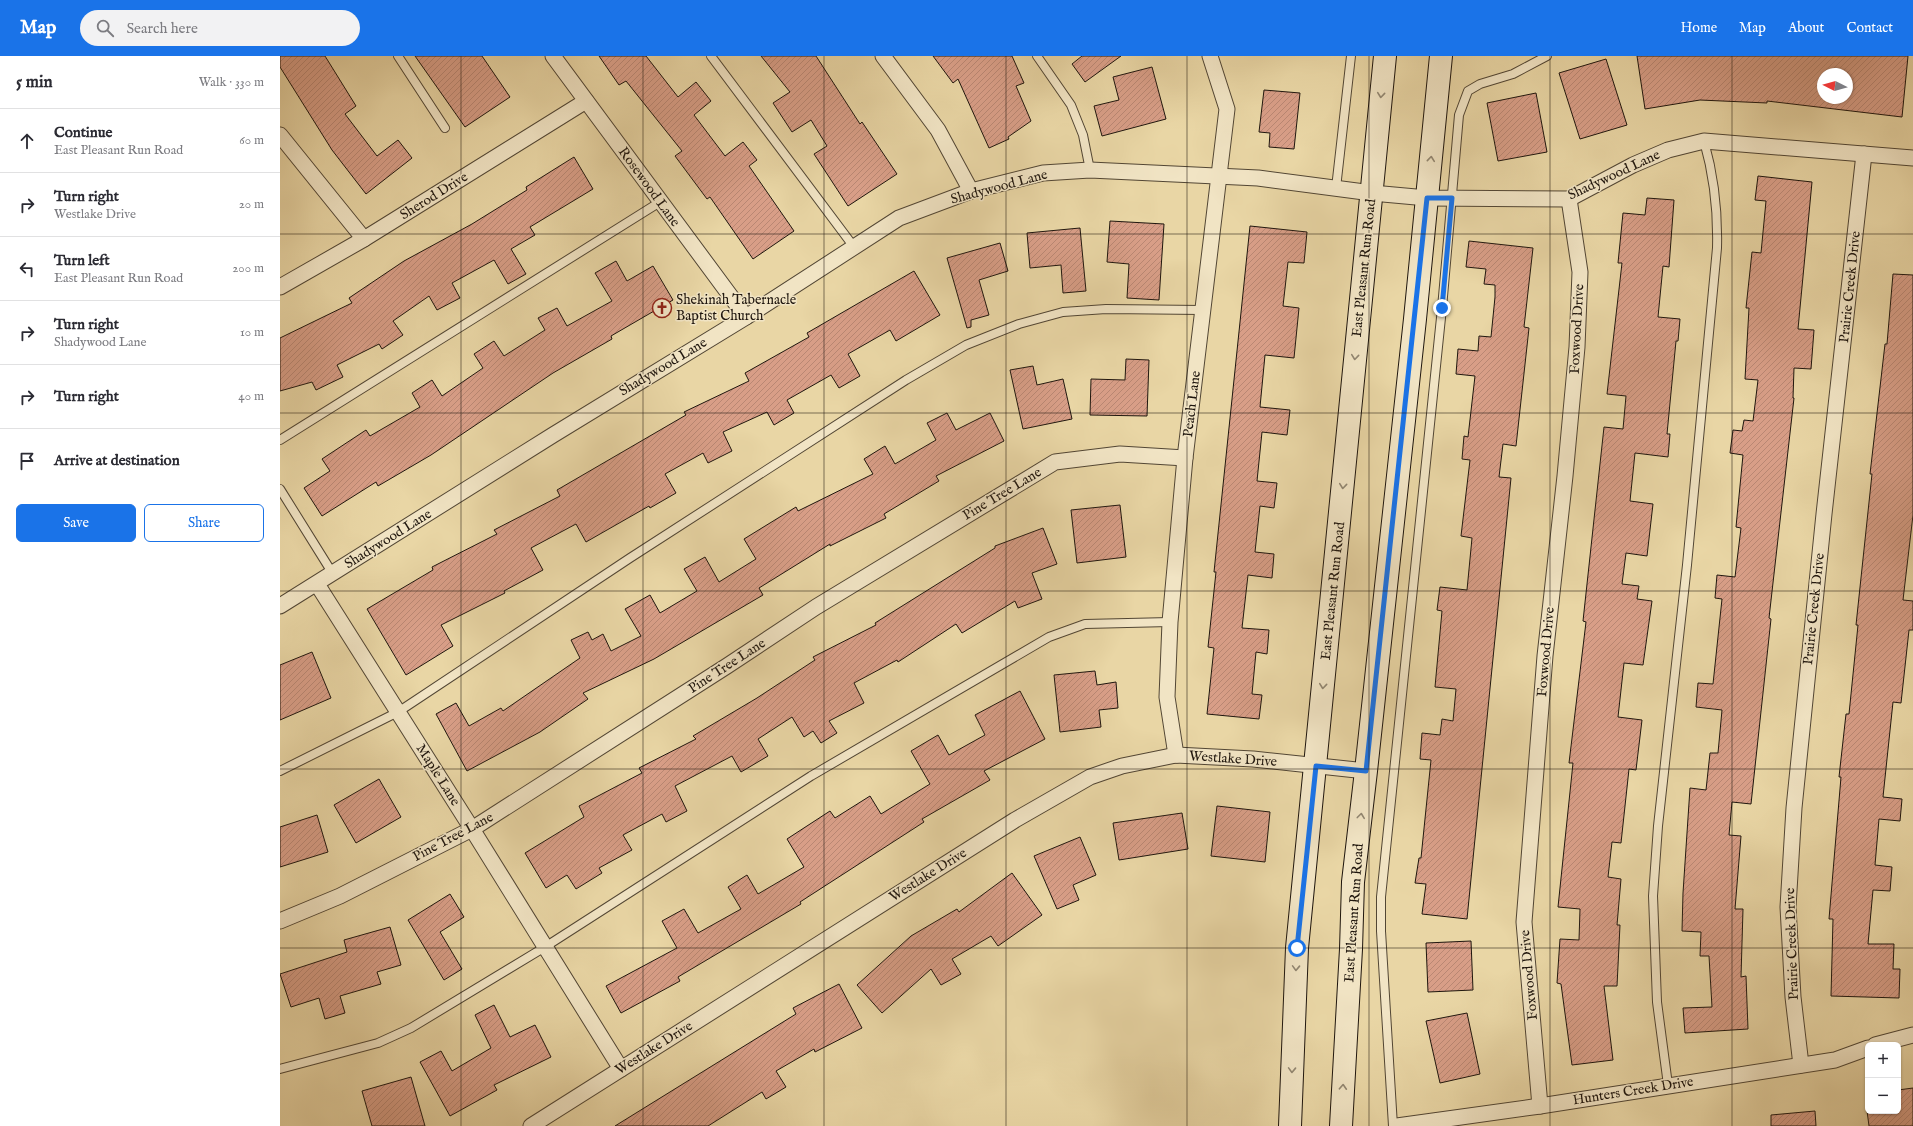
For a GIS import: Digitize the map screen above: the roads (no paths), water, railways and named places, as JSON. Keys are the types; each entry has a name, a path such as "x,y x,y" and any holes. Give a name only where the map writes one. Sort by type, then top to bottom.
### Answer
{"main road":[{"name":"East Pleasant Run Road","path":"1290,1126 1297,948 1385,56"},
{"name":"East Pleasant Run Road","path":"1340,1126 1351,949 1353,882 1441,56"}],"street":[{"name":"Rosewood Lane","path":"553,56 746,317"},
{"path":"883,56 938,130 971,191"},
{"name":"Peach Lane","path":"1176,755 1167,697 1170,622 1185,458 1227,109 1210,56"},
{"name":"Sherod Drive","path":"280,287 364,239 586,101"},
{"path":"280,135 364,239"},
{"name":"Shadywood Lane","path":"280,606 318,584 553,435 746,317 899,218 971,191 1043,173 1090,170 1258,178 1372,193 1427,198 1569,198 1633,165 1668,150 1704,140 1913,158"},
{"name":"Prairie Creek Drive","path":"1801,1065 1793,997 1788,907 1794,808 1824,514 1864,154"},
{"name":"Foxwood Drive","path":"1540,1106 1524,922 1544,656 1565,476 1577,347 1580,272 1569,198"},
{"name":"Pine Tree Lane","path":"280,921 340,896 472,829 727,666 816,607 1055,462 1120,454 1185,458"},
{"name":"Maple Lane","path":"318,584 621,1069"},
{"name":"Westlake Drive","path":"531,1126 1035,808 1090,777 1122,766 1176,755 1253,759 1366,771"},
{"path":"1887,1042 1913,1035"},
{"name":"Hunters Creek Drive","path":"1396,1126 1540,1106 1835,1060 1865,1049"}],"lane":[{"path":"398,56 445,128"},
{"path":"711,56 854,247"},
{"path":"1037,56 1071,105 1083,135 1090,170"},
{"path":"1336,188 1351,56"},
{"path":"1393,1126 1381,931 1381,897 1442,308 1459,115 1468,91 1480,84 1513,74 1547,56"},
{"path":"1668,1085 1657,1002 1654,896 1658,826 1686,573 1718,248 1718,216 1710,163 1704,140"},
{"path":"280,440 660,202"},
{"path":"280,770 398,712 636,554 906,380 966,345 1019,324 1063,312 1106,309 1203,310"},
{"path":"280,490 333,574"},
{"path":"280,1069 378,1043 411,1028 545,947 811,776 1049,637 1085,624 1170,622"}],"place":[{"name":"Shekinah Tabernacle Baptist Church","path":"662,308"}]}
